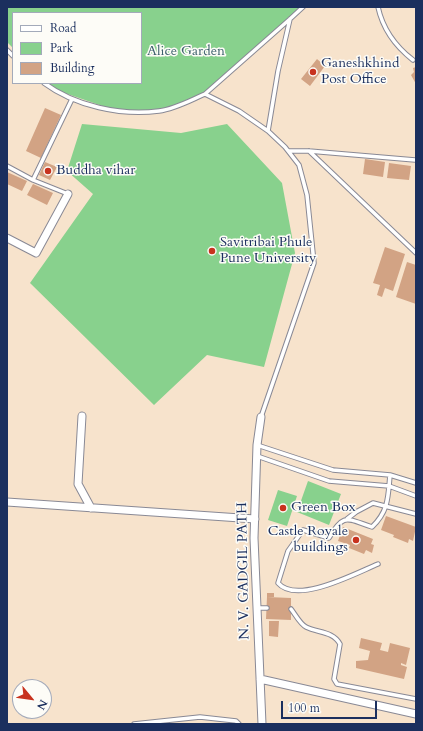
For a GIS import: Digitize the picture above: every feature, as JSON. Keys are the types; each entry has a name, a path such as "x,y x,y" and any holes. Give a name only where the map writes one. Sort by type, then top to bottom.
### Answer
{"street":[{"path":"7,238 36,253 68,194"},
{"path":"82,416 78,484 92,508"},
{"name":"N. V. GADGIL PATH","path":"261,418 257,456 254,538 262,724"},
{"path":"7,502 255,519"},
{"path":"260,679 416,714"}],"lane":[{"path":"46,84 72,99 117,111 159,111 205,94 303,7"},
{"path":"378,7 390,38 413,60"},
{"path":"268,131 278,71 290,19"},
{"path":"205,94 239,111 268,131 289,151 299,165 307,195 314,263 261,418"},
{"path":"33,180 72,99"},
{"path":"289,151 309,151 415,160"},
{"path":"309,151 416,253"},
{"path":"7,166 33,180 68,194"},
{"path":"258,445 333,470 390,475 416,483"},
{"path":"257,456 329,481 389,486 416,496"},
{"path":"347,519 372,527 387,507 390,475"},
{"path":"378,564 332,583 303,591 287,590 278,583 288,550 303,530 329,538 338,523 347,519 373,502 416,514"},
{"path":"258,608 267,608"},
{"path":"291,609 304,626 326,633 338,640 340,644 334,679 337,684 416,699"},
{"path":"134,724 200,717 236,721 238,724"}],"green space":[{"name":"Alice Garden","path":"7,7 303,7 205,94 159,111 117,111 53,89 48,84 142,84 142,12 12,12 12,47 7,42"},
{"path":"82,124 181,133 227,124 282,183 295,253 264,367 207,355 154,405 30,283 93,194 67,171"},
{"path":"308,481 341,494 329,525 297,512"},
{"name":"Green Box","path":"278,490 297,496 287,526 268,520"}],"building":[{"name":"Ganeshkhind Post Office","path":"317,59 325,66 310,86 301,79"},
{"path":"416,67 416,84 411,75 414,72 413,68"},
{"path":"45,108 61,115 41,158 26,151"},
{"path":"365,159 385,162 383,177 363,174"},
{"name":"Buddha vihar","path":"45,162 57,167 50,180 39,175"},
{"path":"389,163 411,166 409,180 387,178"},
{"path":"7,172 27,181 22,191 7,184"},
{"path":"33,184 53,193 47,205 27,195"},
{"path":"385,247 405,254 393,291 385,288 382,297 377,295 380,285 373,283"},
{"path":"407,262 416,265 416,304 396,297"},
{"path":"386,516 416,527 413,541 409,539 408,543 381,530"},
{"name":"Castle Royale buildings","path":"343,527 373,539 371,544 374,545 372,553 366,550 364,554 349,548 350,545 338,541"},
{"path":"267,593 274,593 274,597 267,597"},
{"path":"267,597 291,598 291,620 266,619"},
{"path":"269,621 279,621 278,637 269,636"},
{"path":"361,638 382,643 380,650 388,652 390,643 410,648 406,665 401,663 401,665 407,667 404,679 356,668 356,661 368,660 370,651 359,648"}],"place":[{"name":"Ganeshkhind Post Office","path":"313,72"},
{"name":"Buddha vihar","path":"48,171"},
{"name":"Savitribai Phule Pune University","path":"212,251"},
{"name":"Green Box","path":"283,508"},
{"name":"Castle Royale buildings","path":"356,540"}]}
